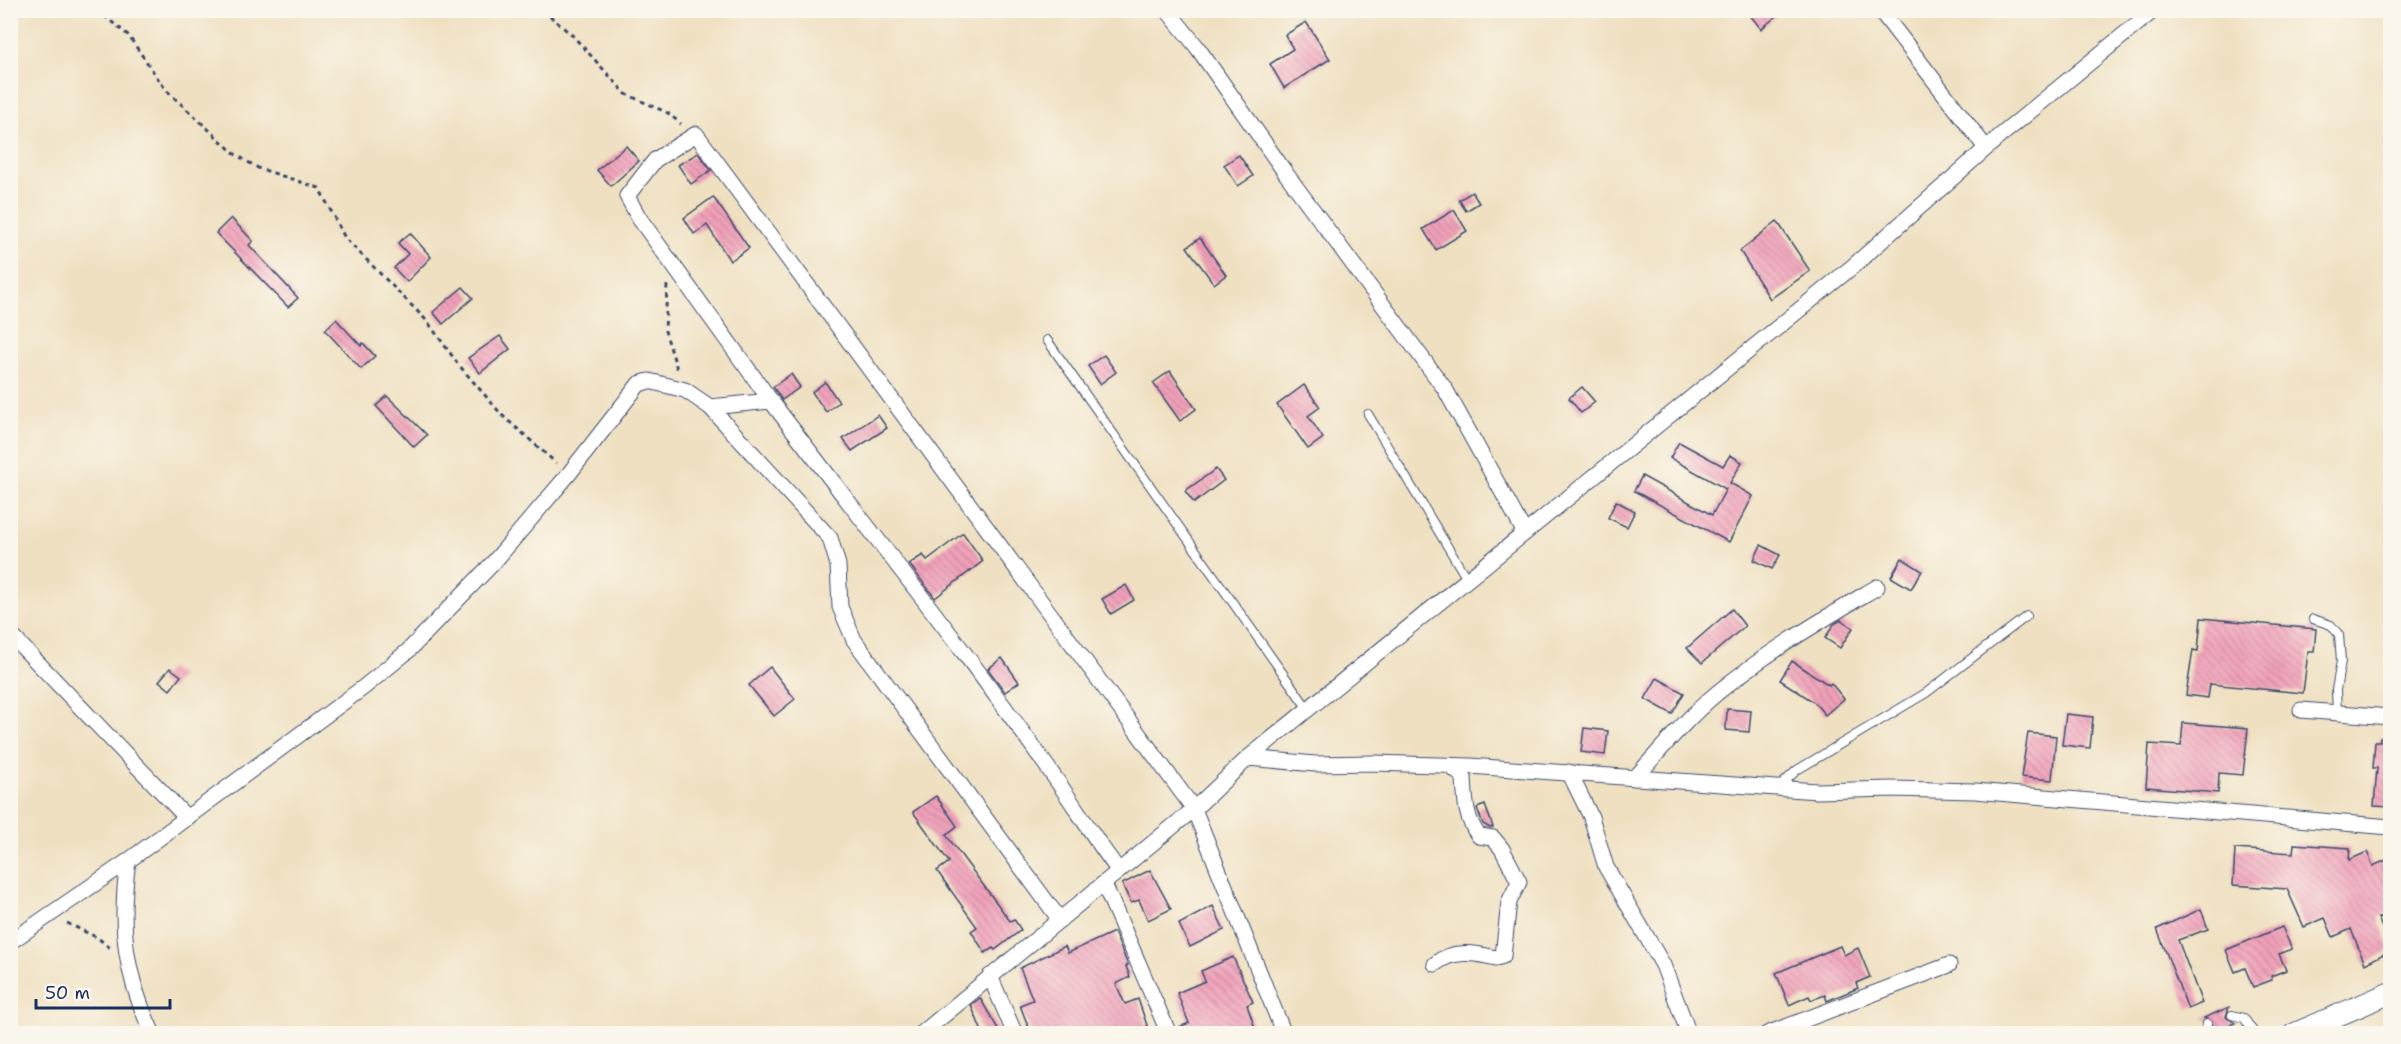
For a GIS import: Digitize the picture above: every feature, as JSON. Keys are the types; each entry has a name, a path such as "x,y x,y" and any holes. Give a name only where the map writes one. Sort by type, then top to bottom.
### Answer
{"main road":[{"path":"2294,1034 2391,993"}],"street":[{"path":"1167,10 1197,47 1287,175 1445,389 1525,533"},
{"path":"1880,10 1986,148"},
{"path":"921,1034 1194,809 1248,758 1852,267 1986,148 2154,10"},
{"path":"1119,872 1085,826 1056,779 954,640 771,401 639,218 627,195 655,160 696,134 1194,809 1284,1034"},
{"path":"10,942 187,818 364,687 408,651 493,563 568,475 639,384 649,381 685,390 710,406 830,538 838,565 840,607 855,640 1060,920"},
{"path":"710,406 771,401"},
{"path":"1635,778 1673,735 1717,693 1795,636 1877,586"},
{"path":"10,634 187,818"},
{"path":"2301,710 2391,717"},
{"path":"1248,758 1315,764 1374,763 1569,772 1817,791 1892,789 1975,791 2391,827"},
{"path":"1436,964 1443,957 1454,953 1496,958 1503,956 1509,902 1519,882 1502,849 1493,838 1479,836 1475,832 1466,810 1464,777 1450,766"},
{"path":"1569,772 1591,817 1606,867 1663,965 1689,1034"},
{"path":"128,861 123,897 123,933 131,979 153,1034"},
{"path":"1104,884 1169,1034"},
{"path":"1767,1034 1949,965"},
{"path":"990,976 1015,1034"}],"lane":[{"path":"1047,340 1308,709"},
{"path":"1368,414 1467,579"},
{"path":"1779,787 1797,770 1926,693 2027,616"},
{"path":"2313,619 2331,626 2339,636 2341,661 2336,690 2337,713"},
{"path":"2232,1015 2244,1018 2255,1034"},
{"path":"2205,1034 2207,1024"}],"path":[{"path":"97,10 128,35 165,90 235,154 258,168 319,188 345,238 406,298 502,415 568,475"},
{"path":"543,10 573,36 626,94 668,113 696,134"},
{"path":"669,260 665,331 685,390"},
{"path":"39,922 77,926 98,938 112,950"}],"building":[{"path":"1746,10 1784,10 1761,29"},
{"path":"1306,22 1330,59 1284,88 1270,64 1293,49 1285,35"},
{"path":"626,146 639,161 611,186 597,170"},
{"path":"698,153 711,170 691,184 678,165"},
{"path":"1239,155 1253,176 1238,186 1224,165"},
{"path":"1472,192 1479,203 1466,211 1459,200"},
{"path":"713,197 749,248 730,261 707,225 694,234 684,218"},
{"path":"1454,210 1467,231 1436,250 1423,229"},
{"path":"231,218 253,241 249,245 298,298 288,307 216,233"},
{"path":"1777,221 1810,271 1770,299 1740,251"},
{"path":"410,233 431,257 407,282 394,268 408,254 398,243"},
{"path":"1200,238 1226,275 1214,284 1187,247"},
{"path":"463,287 473,298 443,324 433,312"},
{"path":"336,319 361,346 363,343 375,356 361,369 325,330"},
{"path":"500,336 510,349 480,373 468,358"},
{"path":"1104,355 1116,372 1100,384 1088,366"},
{"path":"1170,371 1196,409 1180,421 1153,383"},
{"path":"791,374 800,387 782,400 773,387"},
{"path":"825,382 839,402 826,412 812,392"},
{"path":"1304,385 1320,407 1308,416 1323,438 1308,449 1277,405"},
{"path":"1582,387 1595,402 1581,413 1569,398"},
{"path":"387,396 427,435 414,447 376,406"},
{"path":"878,415 887,428 852,451 843,439"},
{"path":"1679,442 1723,466 1730,455 1742,462 1730,483 1753,496 1729,542 1634,491 1642,476 1712,515 1726,489 1670,458"},
{"path":"1216,469 1224,480 1194,503 1185,491"},
{"path":"1616,501 1635,511 1627,527 1608,518"},
{"path":"963,533 983,561 935,598 909,564 923,555 927,560"},
{"path":"1761,545 1780,555 1772,569 1754,560"},
{"path":"1902,558 1922,571 1911,589 1891,577"},
{"path":"1126,585 1134,600 1111,614 1102,599"},
{"path":"1732,609 1745,626 1702,663 1687,648"},
{"path":"2201,618 2316,629 2314,652 2308,652 2303,693 2210,684 2208,698 2186,695 2193,650 2198,651"},
{"path":"1841,620 1853,628 1840,648 1825,638 1834,624"},
{"path":"1002,658 1019,682 1005,692 988,669"},
{"path":"1792,661 1829,685 1831,683 1844,699 1825,715 1814,702 1780,680"},
{"path":"770,667 795,699 774,716 749,685"},
{"path":"170,668 181,676 170,690 159,681"},
{"path":"1657,678 1684,693 1672,714 1645,699"},
{"path":"1727,709 1751,711 1749,732 1726,730"},
{"path":"2066,714 2093,717 2090,748 2062,745"},
{"path":"2183,723 2248,728 2243,775 2219,773 2218,793 2146,787 2149,744 2181,746"},
{"path":"1584,728 1608,731 1605,755 1581,752"},
{"path":"2028,733 2056,736 2052,780 2021,777"},
{"path":"2380,738 2391,739 2391,807 2374,806 2377,768 2373,768 2375,742 2380,742"},
{"path":"936,796 957,826 946,835 1010,921 1014,919 1021,930 995,950 993,948 985,953 971,931 977,927 937,871 949,862 913,812"},
{"path":"1485,805 1493,827 1490,828 1483,824 1477,808"},
{"path":"2294,844 2350,848 2349,860 2367,852 2373,866 2391,858 2391,912 2378,918 2391,950 2365,964 2351,929 2333,937 2325,918 2304,927 2287,889 2233,885 2235,849 2293,853"},
{"path":"1150,870 1171,909 1148,920 1139,900 1131,903 1122,884"},
{"path":"1213,906 1224,930 1190,947 1179,924"},
{"path":"2201,909 2208,929 2178,940 2202,1003 2188,1009 2157,929"},
{"path":"2282,927 2292,949 2279,954 2286,970 2271,976 2272,980 2253,987 2245,968 2235,972 2226,950"},
{"path":"1114,932 1128,965 1126,966 1130,977 1116,984 1125,1004 1138,999 1150,1034 1031,1034 1020,1005 1033,1000 1020,968 1065,946 1068,953"},
{"path":"1840,946 1844,955 1858,948 1870,977 1856,983 1858,988 1827,1001 1825,995 1811,1000 1809,996 1789,1005 1776,973"},
{"path":"1233,957 1253,1002 1247,1005 1257,1034 1179,1034 1177,1028 1189,1023 1177,993 1205,981 1201,971"},
{"path":"980,998 1001,1034 983,1034 971,1005"},
{"path":"2229,1007 2226,1017 2235,1023 2211,1033 2212,1022 2204,1018"}]}
